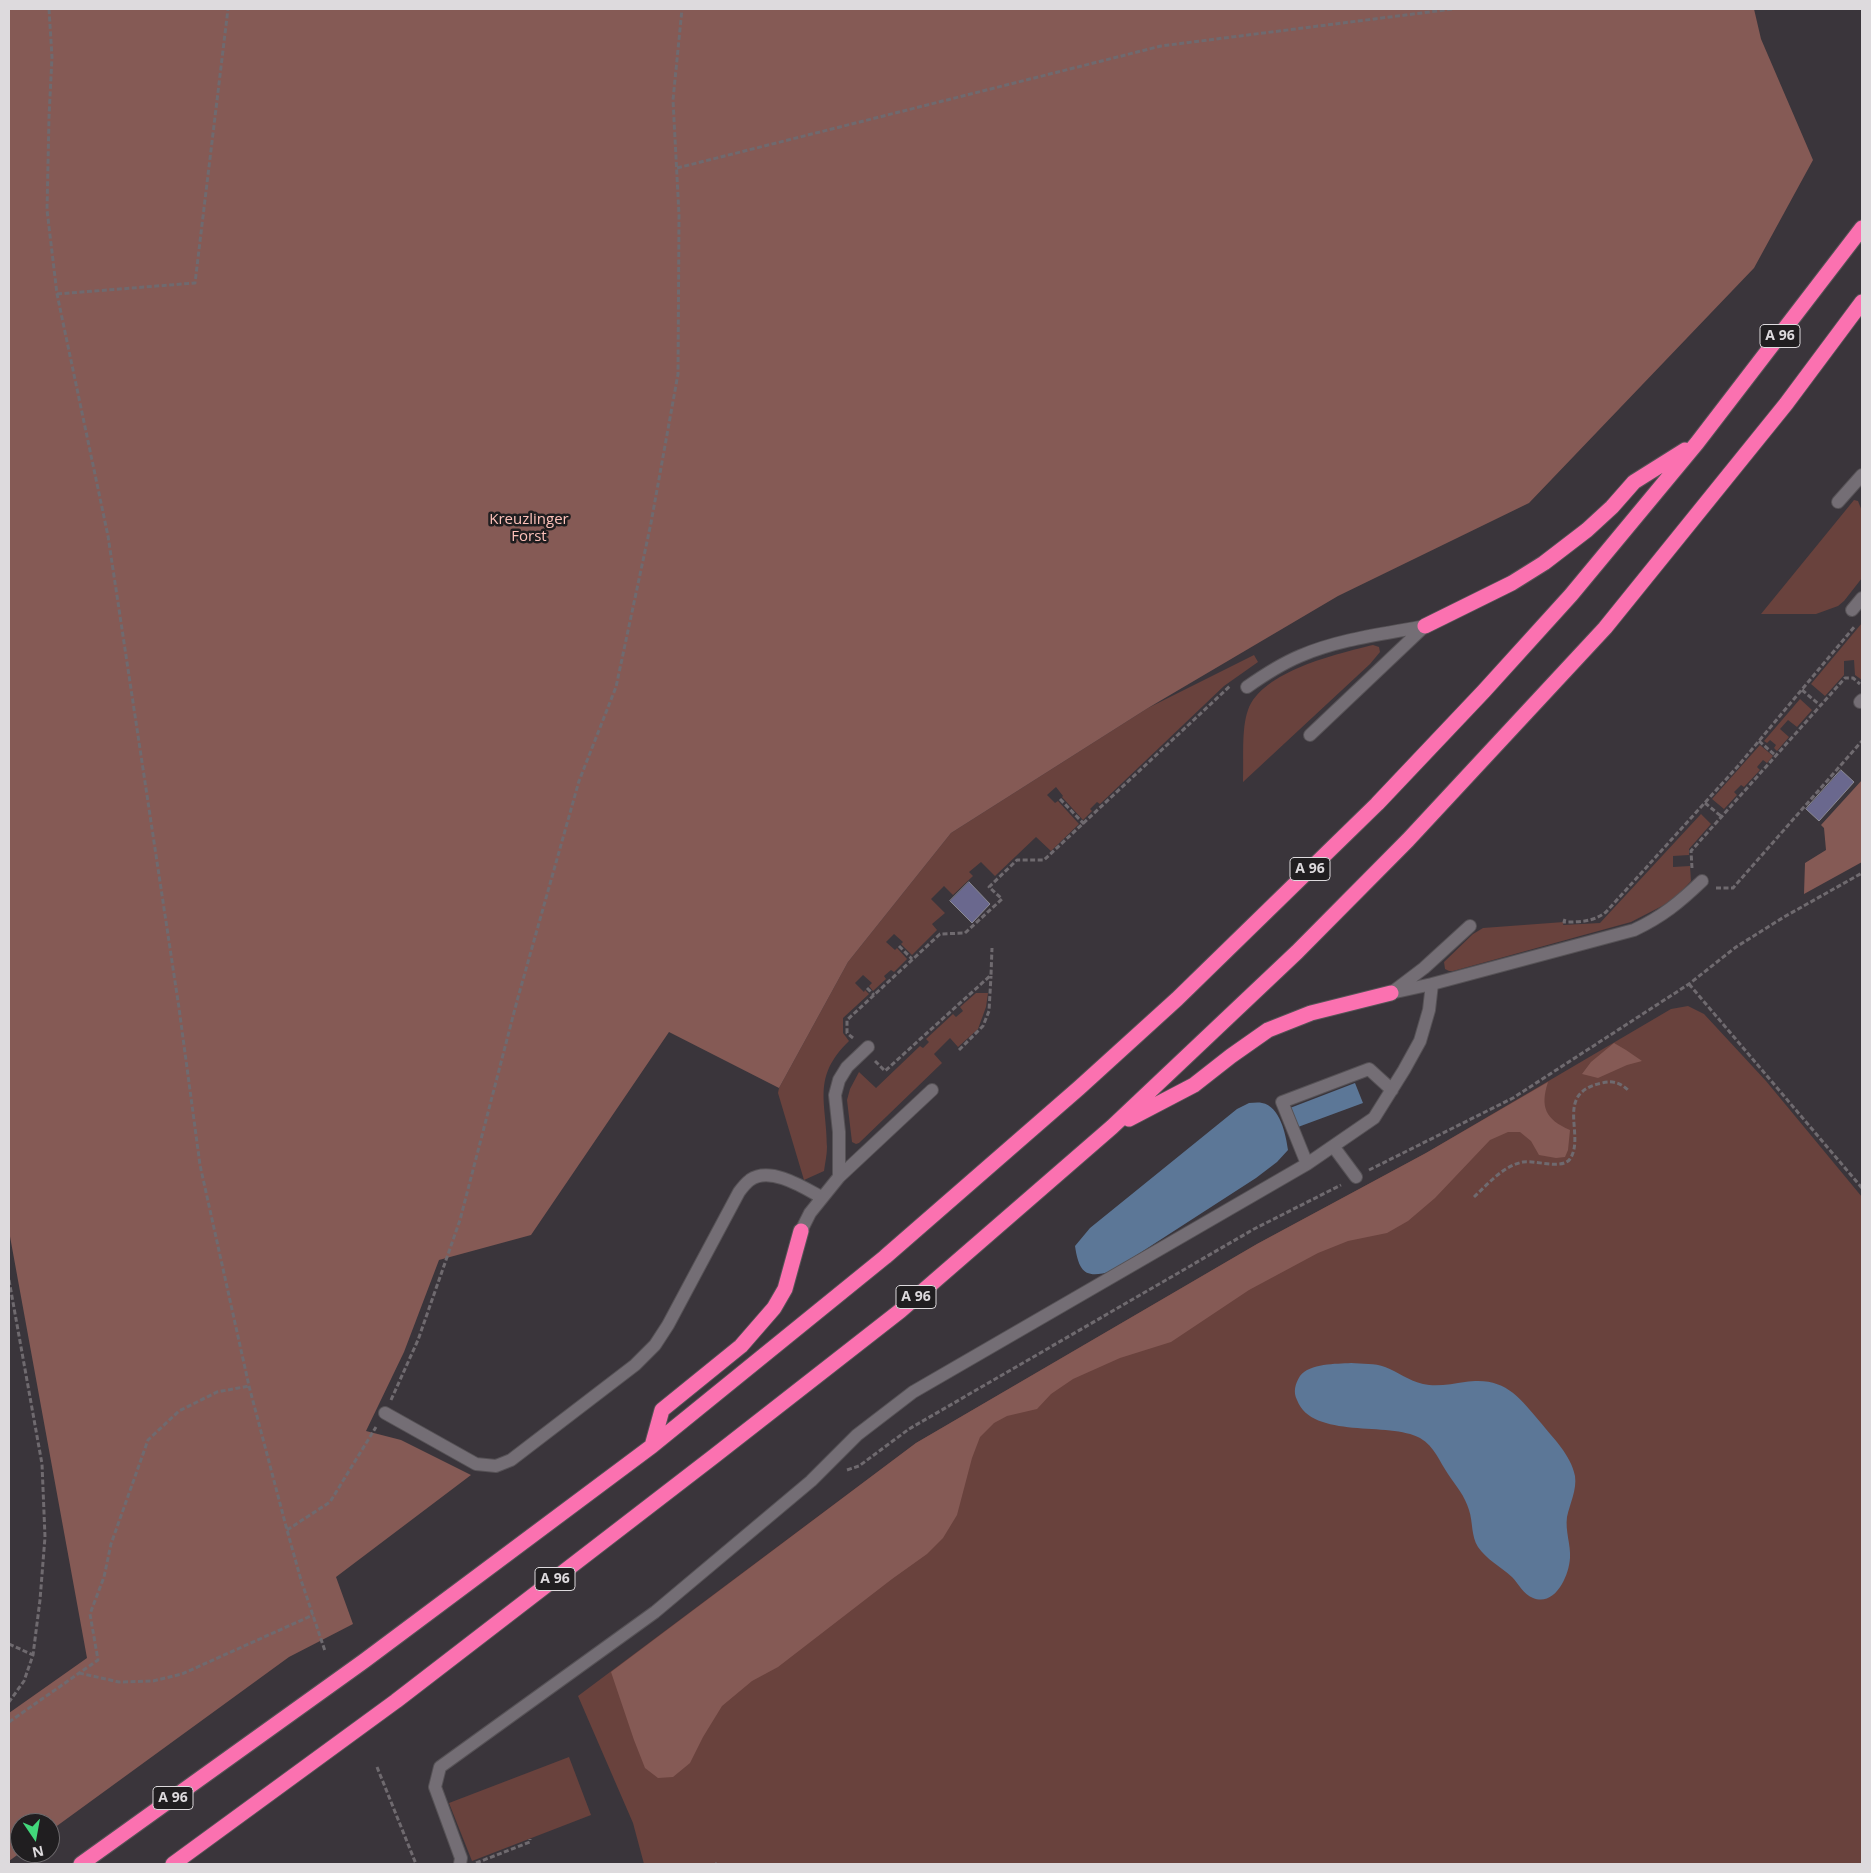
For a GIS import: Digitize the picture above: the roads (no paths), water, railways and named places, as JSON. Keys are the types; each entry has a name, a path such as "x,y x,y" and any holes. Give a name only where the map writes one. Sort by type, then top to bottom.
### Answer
{"highway":[{"name":"A 96","path":"81,1864 364,1661 652,1446 885,1257 1079,1088 1184,992 1377,804 1484,691 1571,595 1697,443 1862,228"},
{"name":"A 96","path":"173,1864 396,1701 900,1311 1112,1128 1290,958 1408,840 1598,635 1697,516 1786,404 1862,302"},
{"path":"1425,626 1512,583 1544,563 1606,513 1634,482 1697,443"},
{"path":"1112,1128 1194,1085 1268,1030 1311,1013 1391,993"},
{"path":"652,1446 662,1410 742,1346 774,1308 785,1289 801,1231"}],"lane":[{"path":"1838,502 1862,475"},
{"path":"1852,610 1862,598"},
{"path":"1247,687 1268,672 1302,655 1341,643 1425,626"},
{"path":"1310,735 1425,626"},
{"path":"1391,993 1432,984 1634,930 1654,921 1673,908 1700,882"},
{"path":"1391,993 1424,968 1470,926"},
{"path":"460,1864 461,1858 435,1787 440,1767 655,1612 811,1482 857,1434 913,1392 1307,1164 1374,1118 1420,1041 1429,1010 1432,984"},
{"path":"839,1177 839,1132 835,1095 839,1080 847,1066 866,1049"},
{"path":"1307,1164 1282,1102 1369,1069 1392,1090"},
{"path":"801,1231 821,1197 839,1177 932,1090"},
{"path":"1333,1146 1356,1177"},
{"path":"385,1413 476,1464 496,1466 511,1460 635,1366 655,1345 668,1325 739,1192 751,1179 768,1174 802,1186 821,1197"}],"water":[{"path":"1355,1083 1363,1103 1298,1127 1290,1108"},
{"path":"1249,1103 1268,1105 1278,1115 1286,1137 1288,1150 1277,1162 1256,1178 1112,1271 1096,1274 1085,1272 1079,1262 1075,1246 1090,1228 1237,1109"},
{"path":"1351,1363 1381,1366 1413,1381 1428,1385 1478,1381 1490,1382 1509,1390 1525,1404 1561,1447 1570,1461 1575,1476 1574,1491 1567,1517 1569,1565 1564,1581 1554,1594 1541,1600 1533,1598 1481,1551 1474,1538 1465,1500 1436,1454 1420,1438 1407,1433 1335,1425 1318,1420 1305,1412 1295,1394 1300,1376 1317,1366"}],"park label":[{"name":"Kreuzlinger Forst","path":"529,528"}]}
